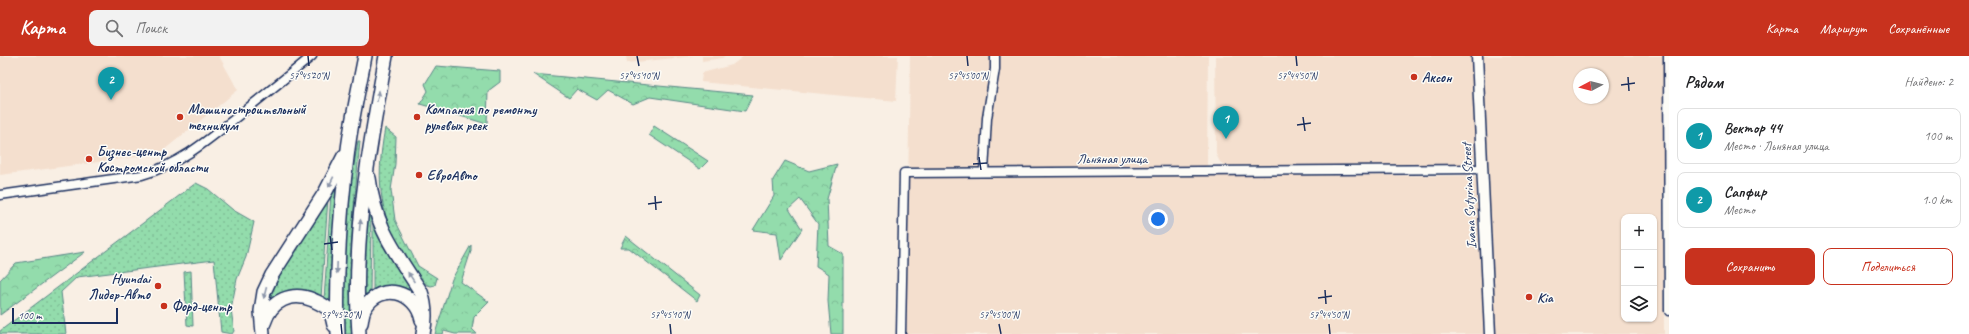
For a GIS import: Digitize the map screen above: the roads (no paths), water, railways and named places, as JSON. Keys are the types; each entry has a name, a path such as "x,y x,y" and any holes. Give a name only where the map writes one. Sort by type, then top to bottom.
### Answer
{"main road":[{"path":"337,334 336,286 338,242 348,147 365,56"},
{"path":"359,334 357,268 367,159 386,56"},
{"path":"263,331 262,311 264,292 272,275 326,191 348,147"},
{"path":"367,159 370,185 381,228 392,249 421,292 426,312 423,331"},
{"path":"359,334 364,309 373,298 379,294 387,292 397,292 405,295 411,300 421,314 423,331"},
{"path":"263,331 267,314 272,306 283,299 294,296 306,297 322,304 328,310 337,334"}],"street":[{"path":"298,68 305,56"},
{"path":"0,195 142,175 162,169 182,159 206,142 312,56"},
{"path":"984,172 987,118 996,56"},
{"name":"Ivana Sutyrina Street","path":"1476,56 1490,334"},
{"path":"1668,56 1669,311"},
{"name":"Льняная улица","path":"902,334 904,173 1482,169"}],"place":[{"name":"Аксон","path":"1414,77"},
{"name":"Сапфир","path":"111,100"},
{"name":"Машиностроительный техникум","path":"180,117"},
{"name":"Компания по ремонту рулевых реек","path":"417,117"},
{"name":"Вектор 44","path":"1226,139"},
{"name":"Бизнес-центр Костромской области","path":"89,159"},
{"name":"ЕвроАвто","path":"419,175"},
{"name":"Hyundai Лидер-Авто","path":"158,286"},
{"name":"Kia","path":"1529,297"},
{"name":"Форд-центр","path":"164,306"}]}
